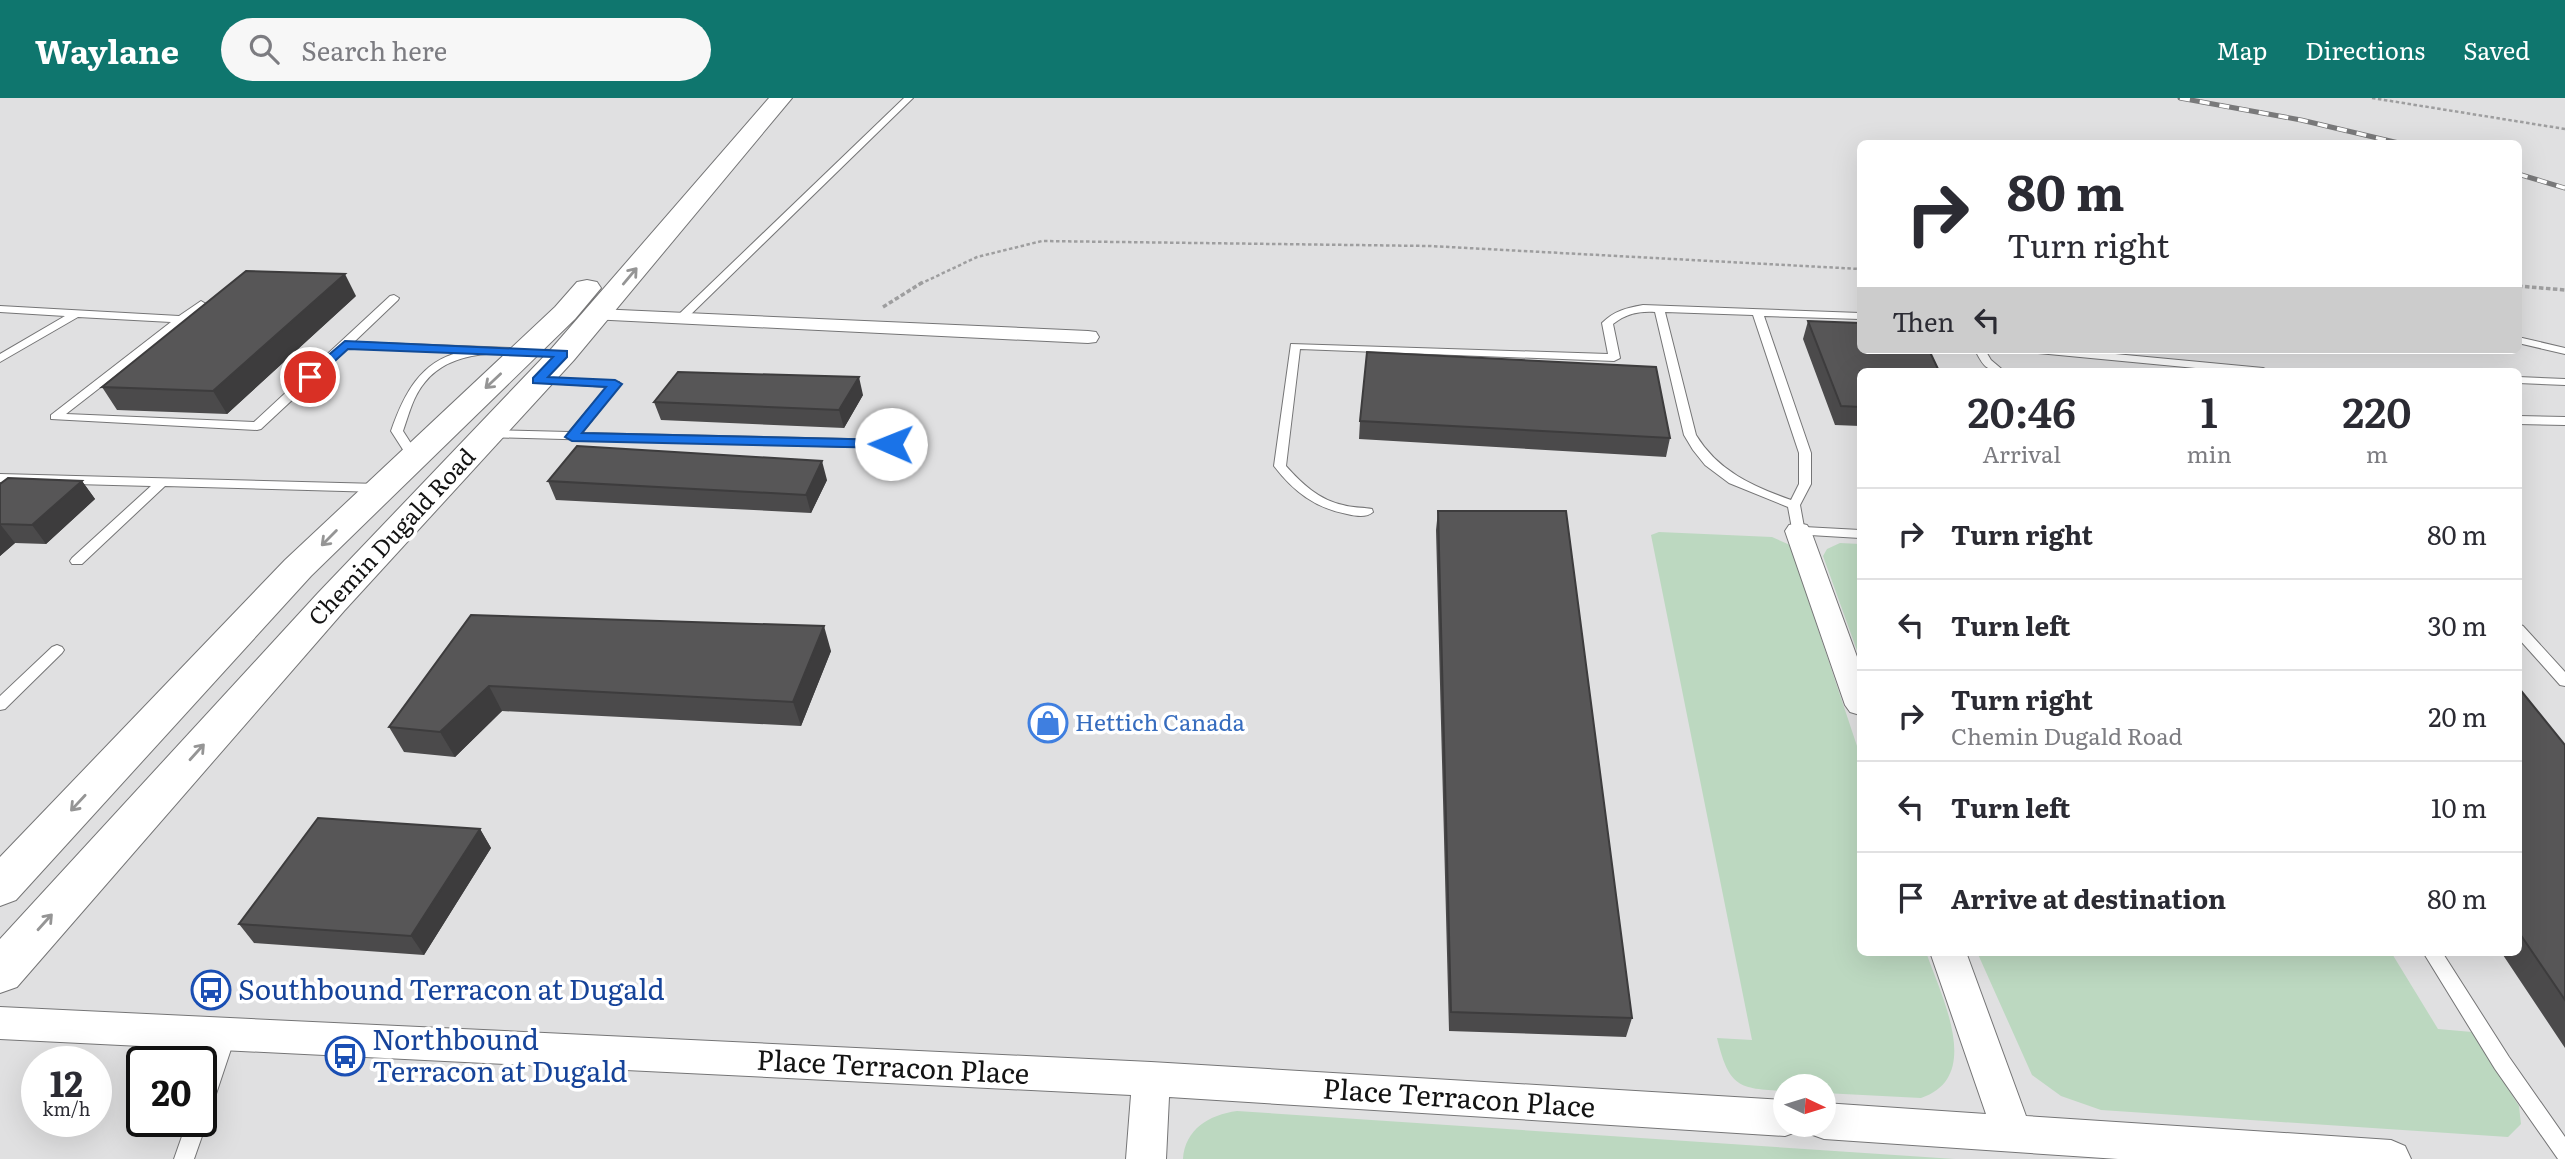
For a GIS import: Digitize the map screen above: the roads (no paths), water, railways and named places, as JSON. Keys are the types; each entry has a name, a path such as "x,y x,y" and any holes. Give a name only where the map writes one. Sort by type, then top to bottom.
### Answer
{"main road":[{"name":"Chemin Dugald Road","path":"0,972 331,602 488,434 565,313 756,98"},
{"name":"Chemin Dugald Road","path":"0,887 298,568 413,456 531,366 563,354 781,98"}],"street":[{"path":"597,315 1088,337"},
{"path":"1796,518 1857,696"},
{"path":"1949,956 2012,1132"},
{"name":"Place Terracon Place","path":"0,1023 1151,1079 1773,1117"},
{"path":"1146,1159 1151,1079"},
{"path":"1836,1122 2391,1159"}],"lane":[{"path":"680,318 909,98"},
{"path":"201,304 55,417 257,426 394,298"},
{"path":"1367,512 1340,511 1321,502 1294,484 1280,466 1294,346 1614,358 1607,324 1620,313 1643,308 1857,316"},
{"path":"1658,308 1689,435 1699,454 1720,473 1759,493 1796,518 1857,533"},
{"path":"0,310 180,319"},
{"path":"1757,312 1805,453 1805,484 1796,518"},
{"path":"0,359 75,314"},
{"path":"2522,340 2565,338"},
{"path":"2522,340 2565,351"},
{"path":"345,345 489,350 531,366 615,384 572,437"},
{"path":"413,456 397,431 401,412 426,372 448,359 489,350"},
{"path":"1982,354 1994,368"},
{"path":"2081,354 2231,368"},
{"path":"2522,380 2565,382"},
{"path":"2522,420 2565,421"},
{"path":"488,434 891,444"},
{"path":"0,478 380,488"},
{"path":"76,561 162,482"},
{"path":"2522,633 2565,681"},
{"path":"0,705 57,650"},
{"path":"2435,956 2502,1063 2565,1153"},
{"path":"217,1063 227,1034"},
{"path":"184,1159 192,1137"}],"railway":[{"path":"2180,98 2301,120 2386,140"},
{"path":"2522,175 2565,188"}],"place":[{"name":"Hettich Canada","path":"1048,723"},
{"name":"Southbound Terracon at Dugald","path":"211,990"},
{"name":"Northbound Terracon at Dugald","path":"345,1056"}]}
